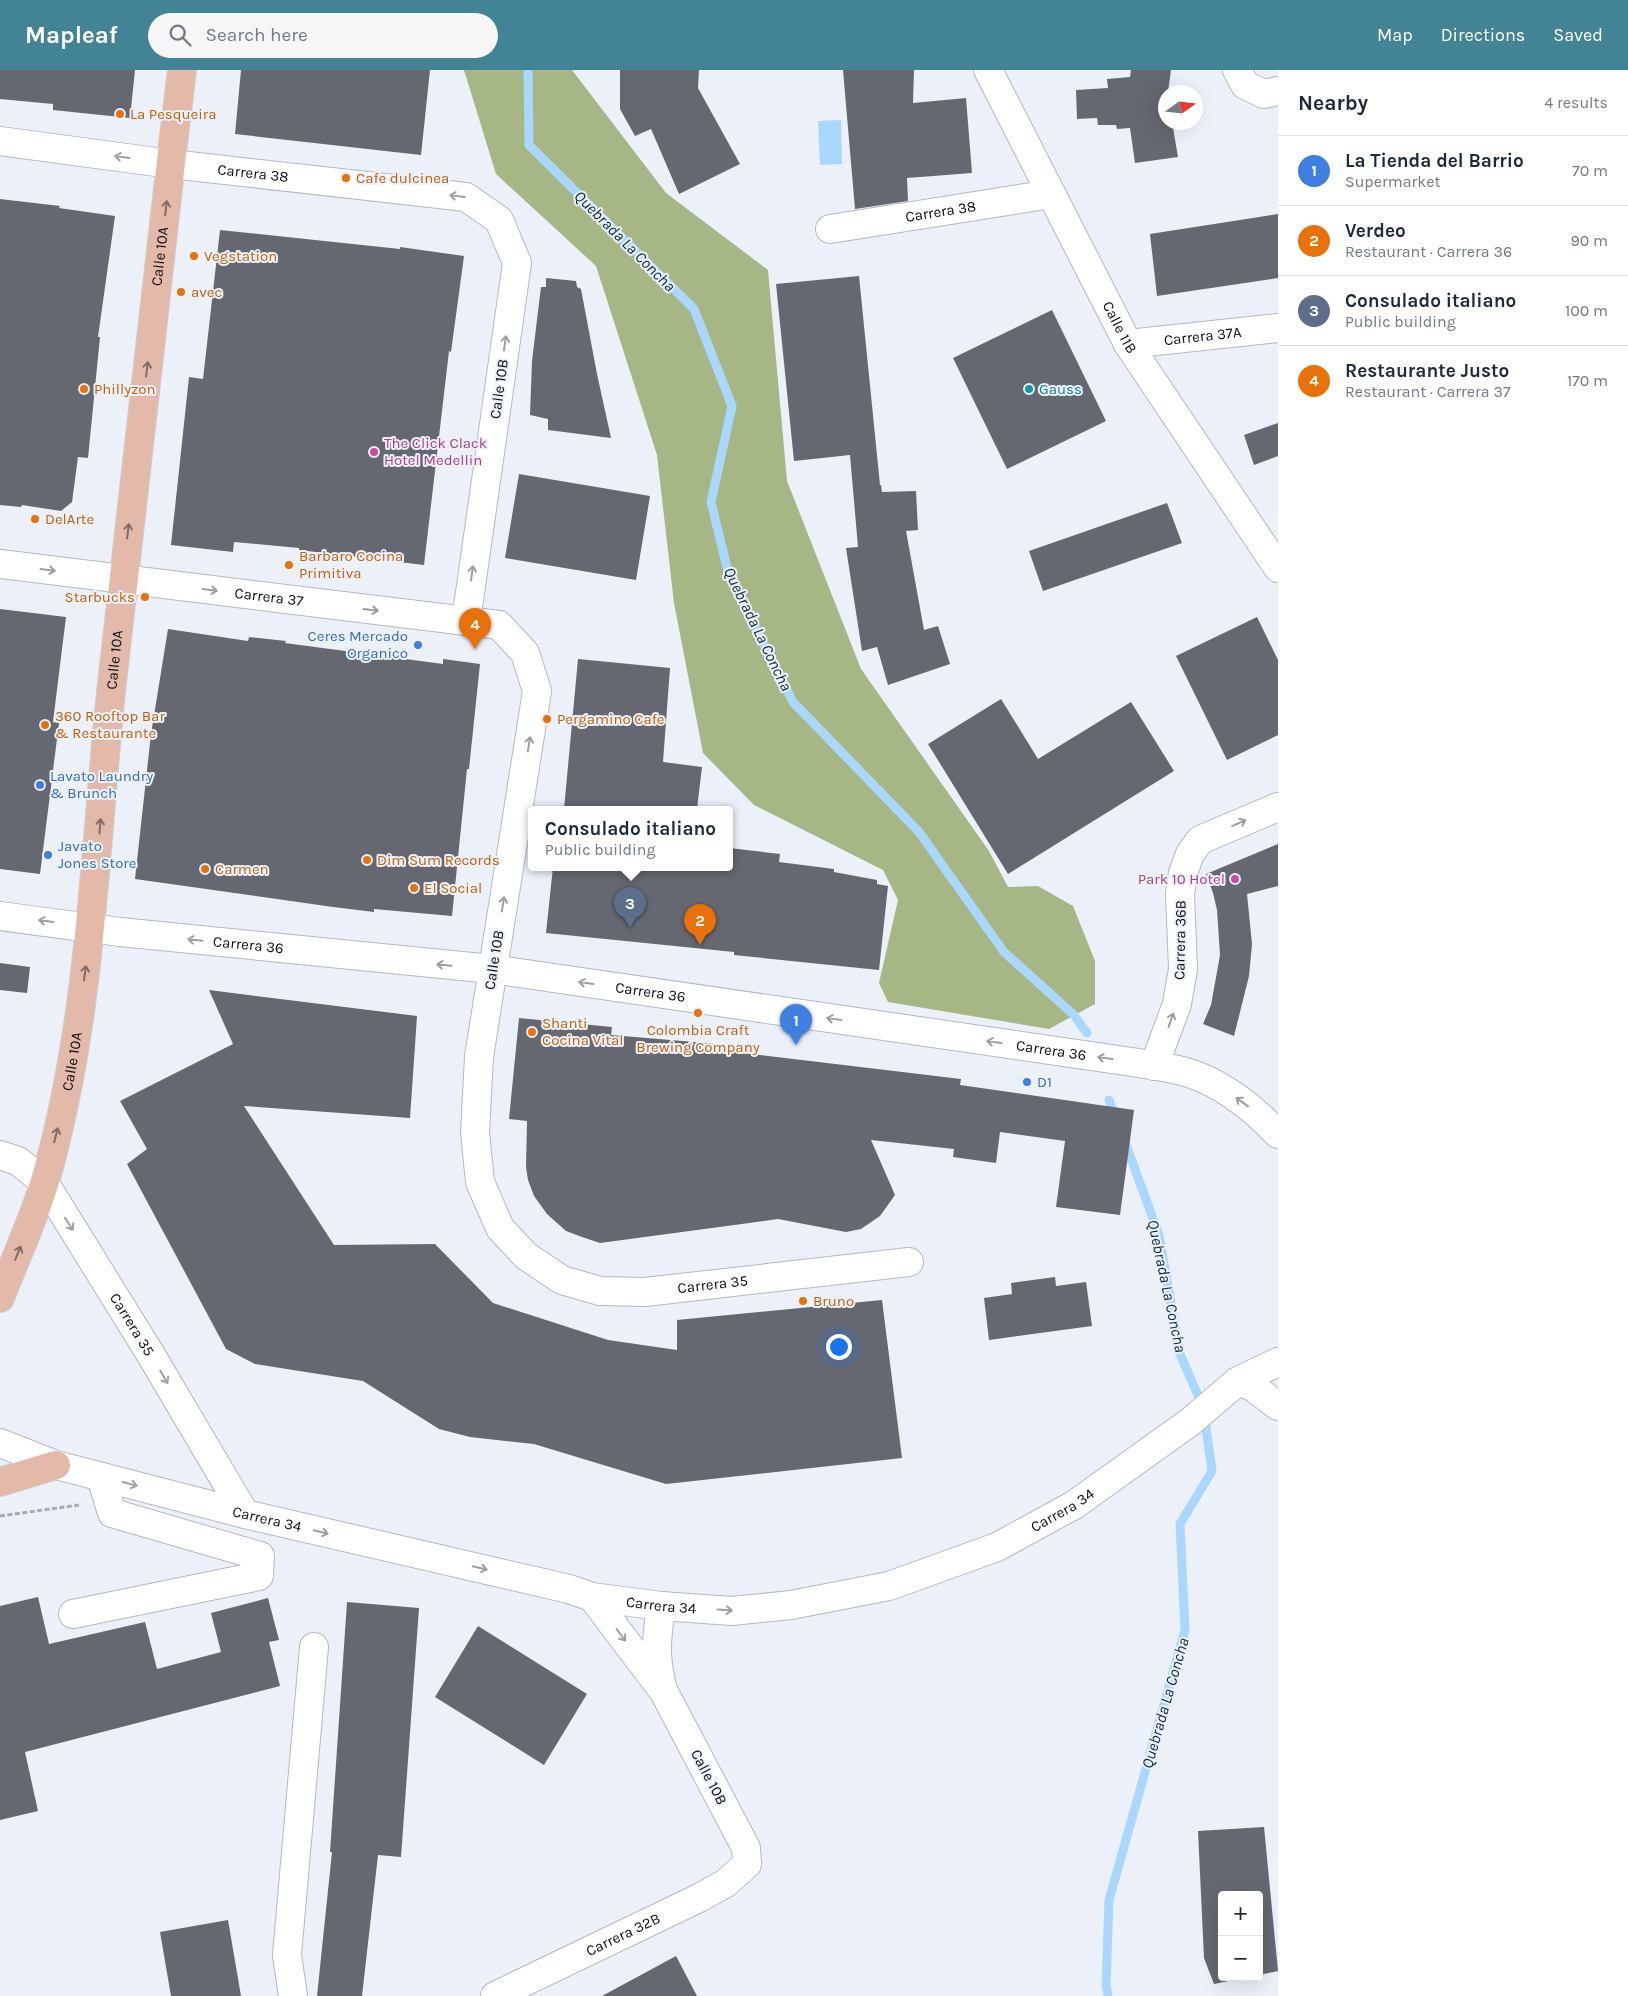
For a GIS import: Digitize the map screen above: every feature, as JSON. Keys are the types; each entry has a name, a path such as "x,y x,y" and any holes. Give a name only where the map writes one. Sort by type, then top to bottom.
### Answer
{"main road":[{"name":"Calle 10A","path":"0,1298 44,1182 63,1107 91,927 107,734 123,579 182,70"},
{"path":"0,1482 56,1465"}],"street":[{"name":"Calle 11B","path":"988,70 1128,344 1278,568"},
{"path":"1237,70 1245,85 1264,94 1278,90"},
{"name":"Carrera 38","path":"0,141 171,164 466,197 499,220"},
{"name":"Carrera 38","path":"830,229 1051,194"},
{"name":"Calle 10B","path":"466,621 517,263 499,220"},
{"name":"Carrera 37A","path":"1128,344 1278,328"},
{"name":"Carrera 37","path":"0,564 499,625 525,653"},
{"name":"Calle 10B","path":"525,653 537,691 479,1057 475,1132 480,1182 500,1228 526,1256"},
{"name":"Carrera 36B","path":"1154,1066 1176,1004 1183,969 1180,894 1183,873 1190,854 1200,840 1278,807"},
{"name":"Carrera 36","path":"0,916 120,932 492,969 1154,1066 1189,1073 1208,1081 1242,1101 1278,1134"},
{"name":"Carrera 35","path":"0,1155 18,1161 44,1182 245,1514"},
{"name":"Carrera 35","path":"526,1256 562,1280 600,1291 645,1292 909,1262"},
{"name":"Carrera 34","path":"0,1443 56,1465 101,1477 245,1514 569,1589 592,1597 661,1606 732,1611 791,1605 889,1586 997,1547 1074,1505 1190,1422 1229,1388 1278,1362"},
{"path":"1229,1388 1253,1387 1278,1406"},
{"path":"73,1614 259,1576 260,1556 112,1512 101,1477"},
{"name":"Calle 10B","path":"592,1597 664,1692 746,1848 747,1864"},
{"name":"Calle 10B","path":"661,1606 656,1644 657,1666 664,1692"},
{"path":"292,1996 286,1955 314,1647"},
{"name":"Carrera 32B","path":"495,1996 699,1898 726,1883 747,1864"}],"path":[{"path":"0,1516 82,1504"}],"green space":[{"path":"464,70 572,70 666,193 768,270 787,481 861,669 989,851 1008,887 1038,886 1073,906 1095,961 1095,1004 1049,1029 888,1002 879,983 898,900 883,870 754,805 703,753 674,603 657,455 596,266 496,174"}],"water":[{"path":"841,120 842,164 820,165 818,121"}],"building":[{"path":"0,70 135,70 130,118 53,110 53,104 0,99"},
{"path":"241,70 430,70 421,155 235,134"},
{"path":"620,70 699,70 698,88 740,164 679,194 651,129 635,136 620,109"},
{"path":"843,70 914,70 913,103 966,98 972,173 907,178 908,201 855,209"},
{"path":"1131,70 1171,70 1169,85 1158,85 1158,130 1173,130 1178,157 1135,163 1130,128 1117,129 1116,125 1098,125 1097,118 1077,119 1076,90 1108,88 1107,79 1130,77"},
{"path":"0,199 60,206 59,208 115,216 98,337 100,337 88,458 78,457 72,502 61,511 22,505 21,507 0,505"},
{"path":"1278,214 1278,278 1157,296 1150,234"},
{"path":"220,230 400,249 400,247 464,256 451,352 449,351 424,565 299,550 299,548 234,542 233,552 171,545 189,377 203,379"},
{"path":"859,276 880,485 882,492 916,491 918,530 906,531 924,630 938,626 950,664 888,685 877,647 862,651 846,548 858,547 850,455 794,461 776,284"},
{"path":"546,278 576,281 577,287 581,289 611,438 548,430 548,419 530,415 532,361 541,287 546,287"},
{"name":"Gauss","path":"1052,310 1106,421 1007,469 953,358"},
{"path":"1278,423 1278,456 1254,465 1244,435"},
{"path":"519,474 650,496 636,580 505,558"},
{"path":"1167,503 1182,543 1043,591 1029,551"},
{"path":"0,609 66,617 53,722 59,723 40,874 0,869"},
{"path":"1257,617 1278,660 1278,735 1227,760 1176,656"},
{"path":"168,629 248,641 249,637 286,641 285,643 443,664 443,659 480,664 452,916 374,909 374,912 135,879 151,734"},
{"path":"578,659 670,668 663,762 702,767 697,806 564,806"},
{"path":"1001,699 1038,759 1131,702 1174,771 1008,874 928,744"},
{"path":"1278,844 1278,886 1247,894 1252,944 1249,976 1234,1036 1203,1024 1211,1005 1220,955 1217,910 1206,874"},
{"path":"733,848 780,854 779,862 834,869 834,872 877,880 877,884 888,886 879,970 734,955 734,952 546,933 553,871 733,871"},
{"path":"0,963 30,967 27,993 0,990"},
{"path":"209,990 417,1016 410,1118 244,1106 334,1245 435,1244 493,1303 608,1340 677,1350 677,1320 882,1300 902,1458 666,1484 534,1444 470,1437 439,1429 363,1381 255,1364 226,1349 127,1164 147,1149 120,1101 233,1044"},
{"path":"519,1018 612,1027 611,1035 718,1044 717,1050 961,1079 960,1085 1134,1110 1120,1215 1056,1207 1065,1141 1000,1132 996,1163 953,1157 954,1149 871,1140 895,1195 880,1216 861,1229 846,1232 778,1219 600,1243 566,1231 547,1214 534,1196 528,1180 526,1167 527,1121 509,1119"},
{"path":"1055,1277 1056,1286 1086,1282 1092,1326 989,1340 984,1298 1012,1294 1011,1283"},
{"path":"38,1597 49,1644 145,1622 157,1669 221,1652 211,1613 268,1598 279,1640 269,1642 280,1686 25,1752 38,1811 0,1820 0,1606"},
{"path":"347,1602 419,1608 401,1857 378,1855 362,1996 317,1996 332,1852 330,1852"},
{"path":"478,1626 587,1694 544,1765 435,1697"},
{"path":"1264,1827 1278,1971 1263,1974 1263,1891 1218,1891 1218,1981 1229,1981 1214,1984 1204,1958 1198,1831"},
{"path":"228,1920 241,1996 171,1996 160,1932"},
{"path":"676,1956 697,1996 602,1996"}],"waterway":[{"name":"Quebrada La Concha","path":"528,70 529,145 694,309 732,406 711,502 728,572 793,702 919,832 1004,952 1074,1015 1087,1033"},
{"name":"Quebrada La Concha","path":"1109,1100 1116,1118"},
{"name":"Quebrada La Concha","path":"1108,1996 1106,1985 1109,1900 1185,1630 1180,1524 1212,1471 1203,1407 1180,1354 1159,1235 1125,1142"}],"place":[{"name":"La Pesqueira","path":"120,114"},
{"name":"Cafe dulcinea","path":"346,178"},
{"name":"Vegstation","path":"194,256"},
{"name":"avec","path":"181,292"},
{"name":"Phillyzon","path":"84,389"},
{"name":"Gauss","path":"1029,389"},
{"name":"The Click Clack Hotel Medellin","path":"374,452"},
{"name":"DelArte","path":"35,519"},
{"name":"Barbaro Cocina Primitiva","path":"289,565"},
{"name":"Starbucks","path":"145,597"},
{"name":"Ceres Mercado Organico","path":"418,645"},
{"name":"Restaurante Justo","path":"475,649"},
{"name":"Pergamino Cafe","path":"547,719"},
{"name":"360 Rooftop Bar & Restaurante","path":"45,725"},
{"name":"Lavato Laundry & Brunch","path":"40,785"},
{"name":"Javato Jones Store","path":"48,855"},
{"name":"Dim Sum Records","path":"367,860"},
{"name":"Carmen","path":"205,869"},
{"name":"Park 10 Hotel","path":"1235,879"},
{"name":"El Social","path":"414,888"},
{"name":"Consulado italiano","path":"630,928"},
{"name":"Verdeo","path":"700,945"},
{"name":"Colombia Craft Brewing Company","path":"698,1013"},
{"name":"Shanti Cocina Vital","path":"532,1032"},
{"name":"La Tienda del Barrio","path":"796,1045"},
{"name":"D1","path":"1027,1082"},
{"name":"Bruno","path":"803,1301"}]}
